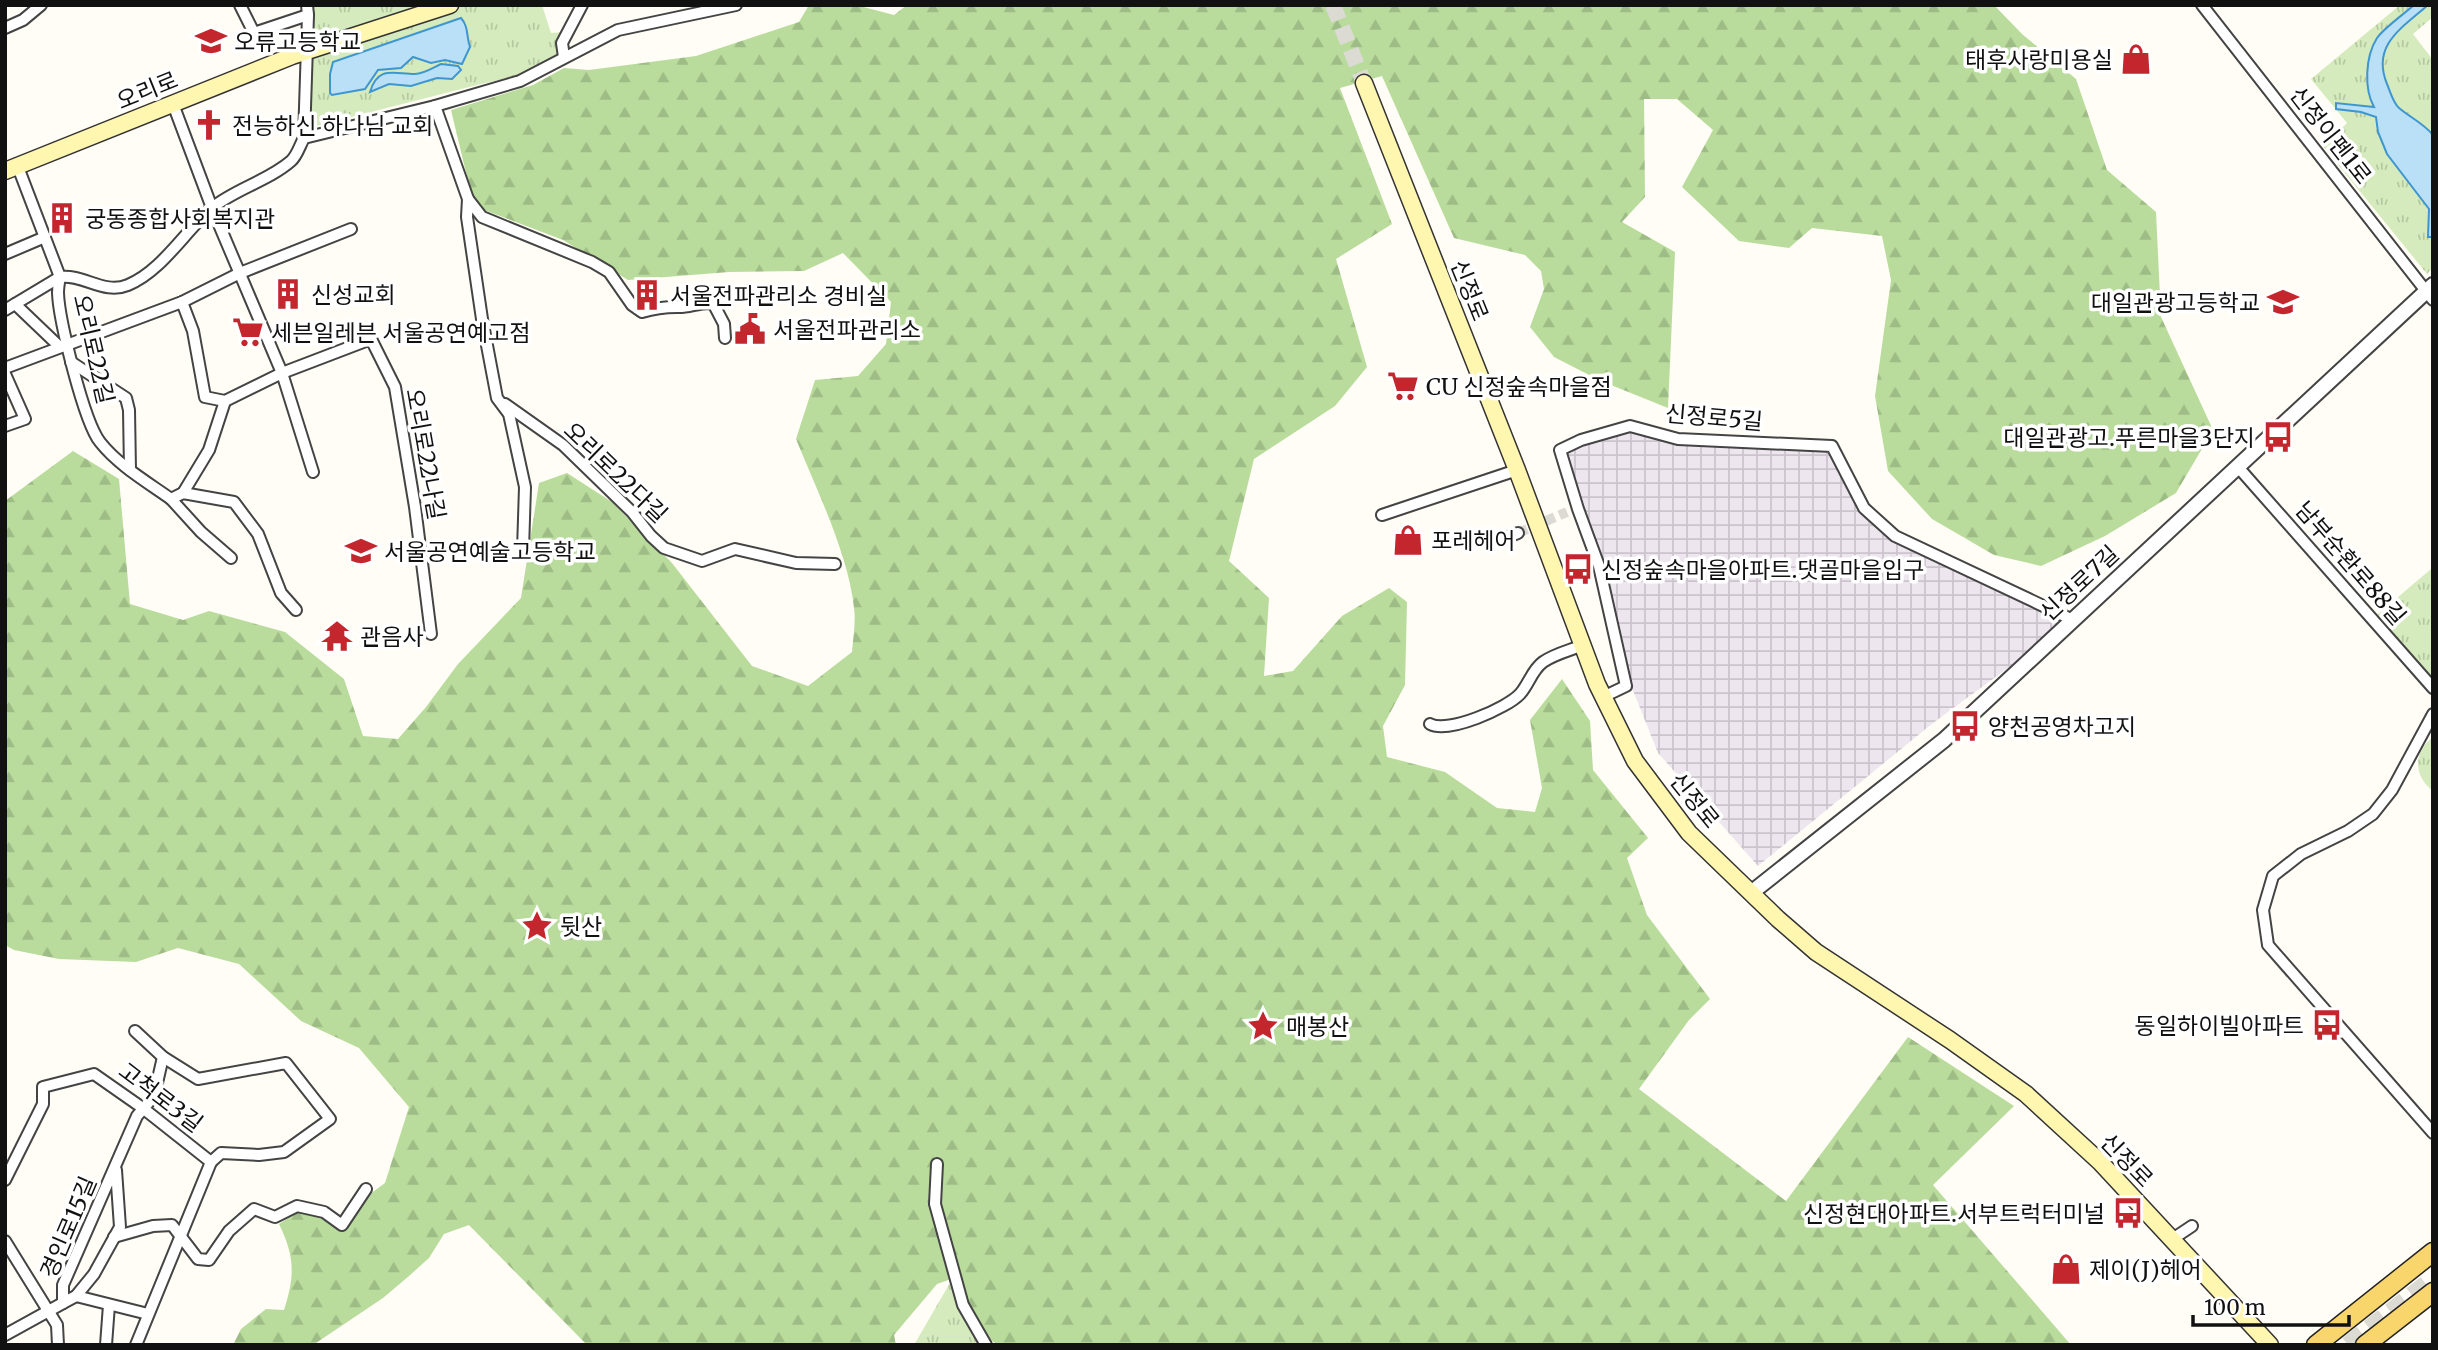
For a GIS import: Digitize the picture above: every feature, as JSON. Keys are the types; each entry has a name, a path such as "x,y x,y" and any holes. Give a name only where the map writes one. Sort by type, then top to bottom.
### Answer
{"main road":[{"name":"오리로","path":"11,169 305,51 450,5"},
{"name":"신정로","path":"1364,83 1517,470 1603,697 1635,761 1689,833 1816,952 1950,1040 2026,1094 2100,1162 2270,1345"},
{"path":"2316,1345 2433,1252"},
{"path":"2365,1345 2433,1292"}],"street":[{"path":"5,28 23,20 41,5"},
{"path":"63,345 10,307 60,277 71,275 110,288 128,285 158,264 212,208 292,160 304,138 307,10 254,33 240,5"},
{"path":"564,57 562,43 582,5"},
{"path":"304,138 435,106 520,81 618,30 736,5"},
{"name":"신정이펜1로","path":"2203,5 2430,292"},
{"path":"173,104 212,208 282,373 313,472"},
{"path":"435,106 468,199 482,217 592,262 609,272 632,304 642,312 669,305 678,308 699,302 713,303 724,324 725,338"},
{"name":"오리로22길","path":"11,169 45,237 60,277 58,295 63,345 72,362 91,427 99,442 130,470 171,499 201,532 231,558"},
{"path":"468,199 467,217 497,398 509,414 526,488 523,550"},
{"path":"5,426 25,419 5,371 63,345 182,302 240,273 351,229"},
{"path":"5,254 45,237"},
{"name":"신정로7길","path":"1751,892 1944,740 2430,292"},
{"path":"171,499 183,493 209,450 225,401 205,397 193,331 182,302"},
{"name":"오리로22나길","path":"225,401 282,373 371,339 395,387 415,507 431,634"},
{"path":"72,362 126,398 129,410 130,470"},
{"name":"오리로22다길","path":"497,398 564,445 632,512 664,548 702,561 735,550 796,563 835,564"},
{"name":"신정로5길","path":"1603,697 1626,686 1600,566 1573,511 1560,450 1606,431 1630,426 1678,439 1832,446 1864,508 1895,536 2073,620"},
{"name":"남부순환로88길","path":"2238,467 2433,688"},
{"path":"1382,515 1517,470"},
{"path":"183,493 234,502 258,534 281,593 296,610"},
{"path":"1500,540 1518,533"},
{"path":"1430,723 1437,727 1449,727 1511,701 1521,692 1542,662 1583,645"},
{"path":"2433,714 2392,790 2372,814 2348,831 2301,854 2273,876 2263,910 2268,945 2433,1133"},
{"path":"135,1031 163,1057"},
{"name":"경인로15길","path":"62,1303 63,1285 137,1116 154,1096 163,1057"},
{"name":"고척로3길","path":"136,1345 211,1162 221,1153 284,1153 330,1119 286,1063 198,1079 163,1057"},
{"name":"고척로3길","path":"5,1180 43,1104 43,1087 94,1074 211,1162"},
{"path":"937,1164 935,1204 962,1305 986,1345"},
{"name":"경인로15길","path":"14,1345 8,1334 76,1296 94,1274 120,1227 116,1168"},
{"path":"114,1237 153,1226 172,1225 198,1259 209,1261 229,1231 254,1209 275,1216 297,1206 324,1212 342,1225 366,1189"},
{"path":"2171,1240 2192,1226"},
{"name":"경인로15길","path":"5,1241 57,1325 58,1345"},
{"path":"76,1296 148,1314"},
{"path":"106,1345 108,1304"}],"shaded area":[{"name":"양천공영차고지","path":"1630,426 1678,439 1832,446 1864,508 1895,536 2073,620 1933,723 1758,866 1658,753 1620,658 1560,450"}],"green space":[{"path":"312,5 542,5 551,33 564,32 560,57 525,75 308,128 313,65"},
{"path":"809,5 856,5 894,15 907,5 1331,5 1338,21 1333,5 1994,5 2022,34 2076,79 2107,170 2156,212 2161,317 2213,430 2176,493 2105,536 2041,566 1994,555 1932,519 1888,471 1875,396 1891,280 1882,236 1812,228 1789,248 1739,241 1682,187 1713,130 1677,99 1644,99 1645,197 1622,222 1675,252 1668,408 1601,381 1554,357 1530,327 1544,289 1541,271 1525,255 1454,238 1382,76 1340,88 1392,224 1336,259 1367,367 1335,406 1254,459 1229,561 1269,598 1264,676 1293,671 1342,616 1389,588 1407,602 1405,685 1383,726 1387,757 1445,772 1497,808 1535,812 1542,788 1530,720 1562,679 1590,721 1593,770 1648,838 1627,858 1647,915 1710,999 1689,1020 1639,1089 1786,1201 1908,1037 2014,1106 1933,1185 2071,1345 998,1345 988,1338 954,1278 937,1284 894,1335 896,1345 587,1345 469,1225 444,1234 429,1258 409,1276 383,1298 313,1345 233,1345 241,1329 266,1309 284,1310 292,1267 279,1224 298,1212 318,1216 341,1229 362,1200 385,1183 409,1107 359,1048 301,1021 239,964 178,948 136,962 59,959 14,950 5,945 5,501 73,451 119,479 130,604 183,620 209,611 285,632 344,679 363,736 398,739 458,664 521,598 539,483 567,473 612,502 672,563 752,666 808,686 852,652 855,613 839,545 796,439 815,380 858,376 886,344 891,302 843,253 804,271 729,272 628,280 563,240 474,206 451,110 533,85 564,68 589,70 696,56 799,22"},
{"path":"2400,5 2433,5 2433,17 2413,34 2433,60 2433,267 2427,274 2323,146 2347,123 2311,79"},
{"path":"2431,569 2433,571 2432,680 2377,615"},
{"path":"2433,737 2433,791 2422,778 2418,764 2422,750"},
{"path":"954,1276 976,1328 989,1345 914,1345"}],"water":[{"path":"2414,5 2428,5 2392,38 2383,58 2383,70 2397,106 2433,135 2433,237 2428,237 2429,209 2387,154 2378,132 2376,117 2336,109 2336,103 2374,107 2367,82 2368,63 2373,46 2384,30"},
{"path":"461,18 470,47 462,64 445,60 431,63 413,57 401,68 378,70 365,89 332,95 330,93 333,62"},
{"path":"441,64 458,66 461,70 452,79 437,78 411,86 389,84 370,92 373,83 382,74 418,74"}],"tunnel":[{"path":"1333,5 1364,83"},
{"path":"1518,533 1567,512"},
{"path":"2348,1345 2433,1279"}],"place":[{"name":"오류고등학교","path":"211,41"},
{"name":"태후사랑미용실","path":"2136,59"},
{"name":"전능하신 하나님 교회","path":"209,125"},
{"name":"궁동종합사회복지관","path":"62,218"},
{"name":"신성교회","path":"288,294"},
{"name":"서울전파관리소 경비실","path":"647,295"},
{"name":"대일관광고등학교","path":"2283,302"},
{"name":"서울전파관리소","path":"750,329"},
{"name":"세븐일레븐 서울공연예고점","path":"248,332"},
{"name":"CU 신정숲속마을점","path":"1403,386"},
{"name":"대일관광고.푸른마을3단지","path":"2278,437"},
{"name":"포레헤어","path":"1408,540"},
{"name":"서울공연예술고등학교","path":"361,551"},
{"name":"신정숲속마을아파트.댓골마을입구","path":"1578,569"},
{"name":"관음사","path":"337,636"},
{"name":"양천공영차고지","path":"1965,726"},
{"name":"뒷산","path":"537,926"},
{"name":"동일하이빌아파트","path":"2327,1025"},
{"name":"매봉산","path":"1263,1026"},
{"name":"신정현대아파트.서부트럭터미널","path":"2128,1213"},
{"name":"제이(J)헤어","path":"2066,1269"}]}
